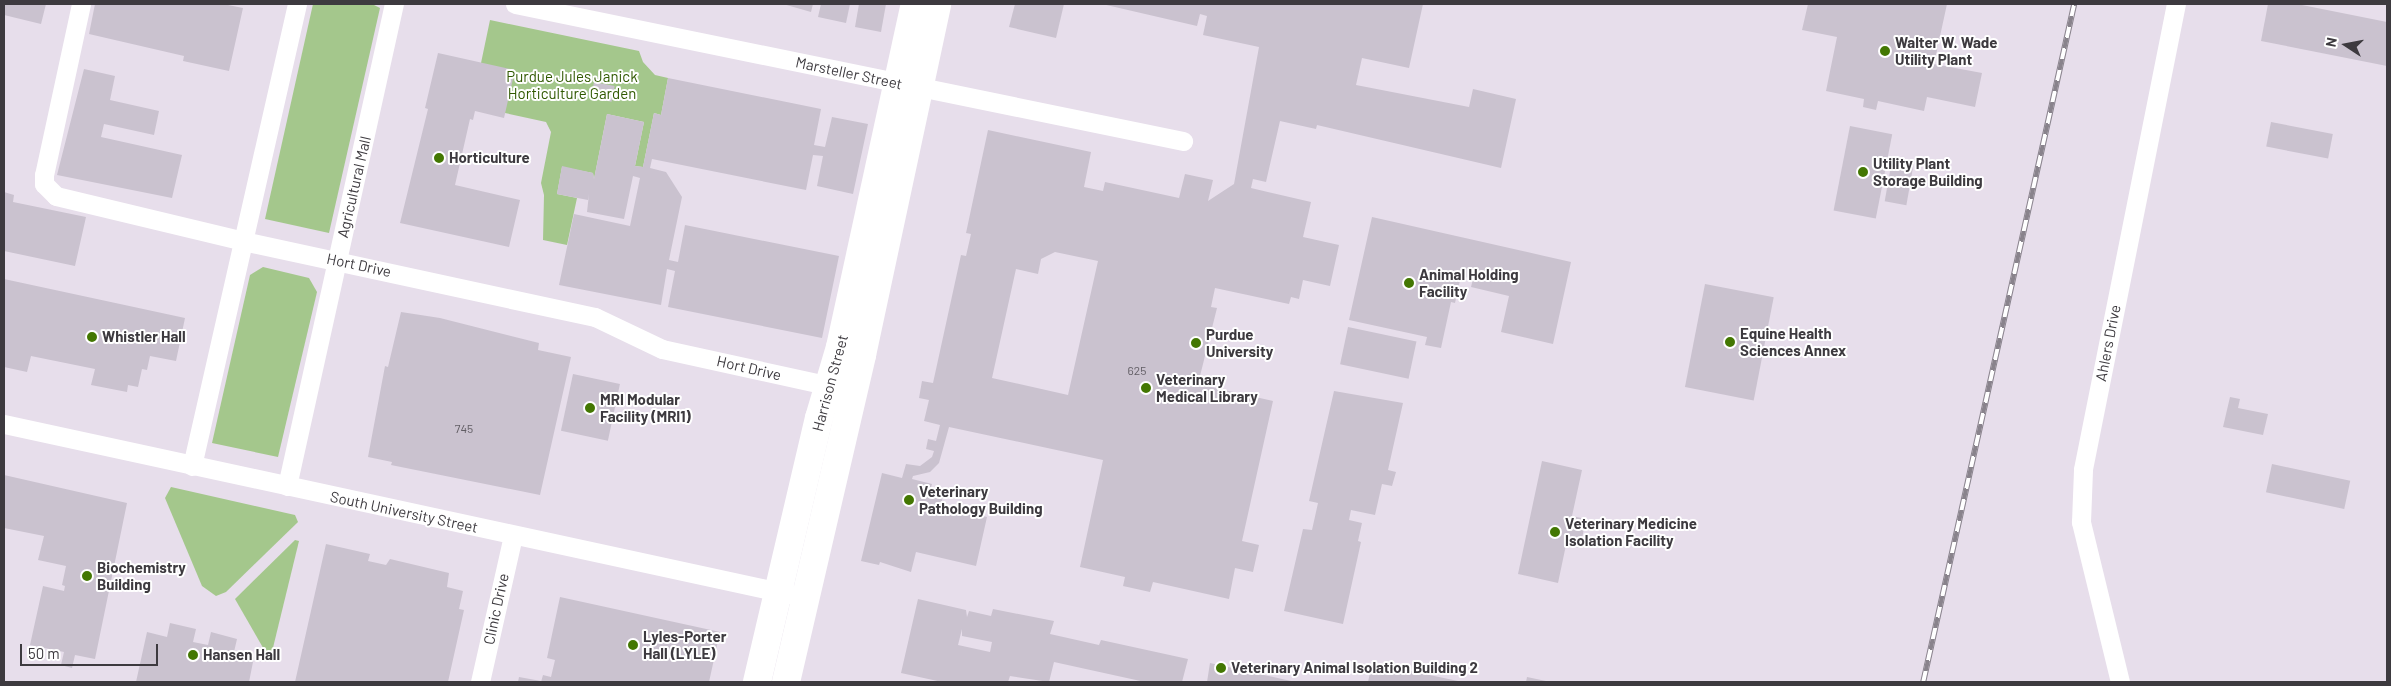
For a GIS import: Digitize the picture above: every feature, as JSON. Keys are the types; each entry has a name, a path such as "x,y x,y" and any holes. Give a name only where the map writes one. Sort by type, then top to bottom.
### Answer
{"main road":[{"path":"909,85 915,4"},
{"path":"909,85 937,4"},
{"name":"Harrison Street","path":"757,682 792,595 909,85"},
{"name":"Harrison Street","path":"786,682 792,595"}],"street":[{"name":"Hort Drive","path":"81,4 44,184 56,196 243,241 595,317 662,349 841,388"},
{"path":"192,466 297,4"},
{"name":"Agricultural Mall","path":"287,486 394,4"},
{"name":"Marsteller Street","path":"516,4 1183,141"},
{"name":"Ahlers Drive","path":"2120,682 2081,522 2083,469 2176,4"},
{"name":"South University Street","path":"4,424 512,536 792,595"},
{"name":"Clinic Drive","path":"480,682 512,536"}],"green space":[{"path":"313,4 372,4 380,8 329,233 265,219"},
{"name":"Purdue Jules Janick Horticulture Garden","path":"490,20 639,51 643,62 655,75 668,78 661,115 654,113 643,167 635,166 644,122 607,114 594,179 593,173 562,167 557,194 577,198 567,245 543,240 544,195 541,183 551,132 546,122 505,113 481,63"},
{"path":"263,267 309,278 317,292 278,457 212,443 250,275"},
{"path":"171,487 295,515 298,522 226,592 216,596 202,586 165,498"},
{"path":"295,540 299,541 270,660 235,599"}],"building":[{"path":"4,4 46,4 41,24 4,15"},
{"path":"95,4 223,4 243,8 229,71 183,61 184,56 89,34"},
{"path":"783,4 813,4 811,12"},
{"path":"821,4 850,4 846,23 818,17"},
{"path":"859,4 886,4 881,32 855,27"},
{"path":"1015,4 1064,4 1056,38 1009,27"},
{"path":"1102,4 1423,4 1409,68 1362,58 1356,85 1469,107 1473,89 1516,99 1501,168 1317,125 1316,129 1280,121 1266,182 1253,179 1251,188 1311,202 1303,237 1339,245 1330,286 1303,280 1299,299 1291,297 1289,304 1215,288 1211,307 1217,308 1198,384 1273,401 1242,541 1259,545 1253,572 1235,568 1229,599 1153,582 1150,592 1123,586 1125,577 1080,567 1103,460 949,427 939,463 930,472 913,476 912,479 932,484 930,491 943,494 941,506 987,517 976,566 916,552 911,572 880,562 879,565 861,561 882,473 902,478 906,464 920,466 932,457 934,451 926,449 928,439 936,441 940,425 924,421 929,400 919,398 922,381 933,383 961,255 966,256 971,234 966,233 988,130 1091,152 1084,187 1103,191 1105,182 1179,198 1185,174 1213,180 1208,201 1234,184 1259,47 1203,35 1207,16 1200,14 1197,26","holes":["1055,252 1098,261 1068,395 992,378 1016,269 1038,274 1041,259"]},
{"name":"Walter W. Wade Utility Plant","path":"1808,4 1947,4 1934,64 1982,73 1975,107 1927,97 1924,111 1878,101 1876,110 1863,107 1864,99 1826,91 1837,37 1802,30"},
{"path":"2268,4 2297,4 2387,22 2387,66 2261,41"},
{"name":"Horticulture","path":"438,53 515,70 504,118 475,111 473,120 470,119 455,185 520,200 509,247 400,223 428,109 425,108"},
{"path":"84,69 115,76 110,100 159,111 154,135 104,124 101,137 182,155 172,198 57,175"},
{"path":"668,78 821,109 814,145 825,147 832,117 868,124 853,194 817,186 823,156 813,155 806,190 652,159 650,168 666,172 682,197 669,260 678,262 685,225 839,256 822,338 668,307 675,271 667,269 661,305 559,285 574,214 630,226 640,178 633,176 624,219 587,212 589,194 588,200 557,194 562,166 593,173 594,179 607,114 644,122 635,166 643,167 654,113 661,115"},
{"path":"594,82 615,86 612,102 591,98"},
{"path":"2271,122 2333,134 2328,159 2266,147"},
{"name":"Utility Plant Storage Building","path":"1850,126 1892,134 1876,219 1834,210"},
{"path":"1892,160 1914,164 1906,205 1885,201"},
{"path":"4,192 14,195 13,202 86,217 75,266 4,251"},
{"name":"Animal Holding Facility","path":"1372,217 1571,262 1553,344 1501,332 1509,296 1471,287 1473,279 1461,276 1455,303 1451,302 1441,348 1425,345 1427,337 1349,320"},
{"name":"Whistler Hall","path":"4,279 185,318 176,361 150,356 147,370 142,369 138,387 128,385 127,392 91,385 95,369 31,356 27,372 4,367"},
{"name":"Equine Health Sciences Annex","path":"1705,284 1774,297 1754,400 1685,387"},
{"path":"401,312 440,318 539,343 538,350 571,357 540,495 391,465 392,462 368,457 385,366 388,367"},
{"path":"1348,327 1416,342 1409,379 1340,364"},
{"name":"MRI Modular Facility (MRI1)","path":"573,374 620,384 608,441 561,431"},
{"path":"1334,391 1403,403 1388,470 1396,472 1392,486 1382,484 1375,515 1351,510 1349,520 1362,523 1358,541 1361,542 1343,624 1284,611 1303,529 1312,530 1318,503 1309,501"},
{"path":"2230,397 2240,399 2238,408 2268,414 2263,435 2223,427"},
{"name":"Veterinary Medicine Isolation Facility","path":"1542,461 1582,470 1572,516 1586,519 1580,548 1566,545 1558,583 1518,574"},
{"path":"2272,464 2350,481 2344,509 2266,492"},
{"name":"Biochemistry Building","path":"4,475 127,503 95,659 75,655 72,668 61,665 64,652 30,645 43,586 64,591 65,586 62,585 66,566 38,560 44,536 4,528"},
{"path":"326,544 370,554 368,561 386,565 390,559 449,573 447,587 463,591 459,609 464,610 448,682 295,682"},
{"name":"Lyles-Porter Hall (LYLE)","path":"560,597 720,632 709,682 541,682 543,675 551,677 555,660 547,658"},
{"path":"918,599 966,610 967,617 969,611 991,616 993,609 1054,621 1050,634 1099,645 1101,640 1188,659 1182,682 1145,682 1054,662 1049,682 1010,676 1008,682 942,682 901,673","holes":["962,629 962,636 992,642 990,652 958,645"]},
{"name":"Hansen Hall","path":"170,623 196,629 193,642 208,645 211,632 237,639 234,652 254,657 249,682 136,682 147,632 167,637"},
{"name":"Veterinary Animal Isolation Building 2","path":"1210,663 1291,681 1291,682 1207,682"},
{"path":"1382,665 1458,682 1368,682 1371,668 1381,671"},
{"path":"519,677 541,681 541,682 518,682"},
{"path":"1527,677 1546,681 1546,682 1526,682"}],"railway":[{"path":"1923,682 2074,4"}],"place":[{"name":"Walter W. Wade Utility Plant","path":"1885,51"},
{"name":"Horticulture","path":"439,158"},
{"name":"Utility Plant Storage Building","path":"1863,172"},
{"name":"Animal Holding Facility","path":"1409,283"},
{"name":"Whistler Hall","path":"92,337"},
{"name":"Equine Health Sciences Annex","path":"1730,342"},
{"name":"Purdue University","path":"1196,343"},
{"name":"Veterinary Medical Library","path":"1146,388"},
{"name":"MRI Modular Facility (MRI1)","path":"590,408"},
{"name":"Veterinary Pathology Building","path":"909,500"},
{"name":"Veterinary Medicine Isolation Facility","path":"1555,532"},
{"name":"Biochemistry Building","path":"87,576"},
{"name":"Lyles-Porter Hall (LYLE)","path":"633,645"},
{"name":"Hansen Hall","path":"193,655"},
{"name":"Veterinary Animal Isolation Building 2","path":"1221,668"}]}
